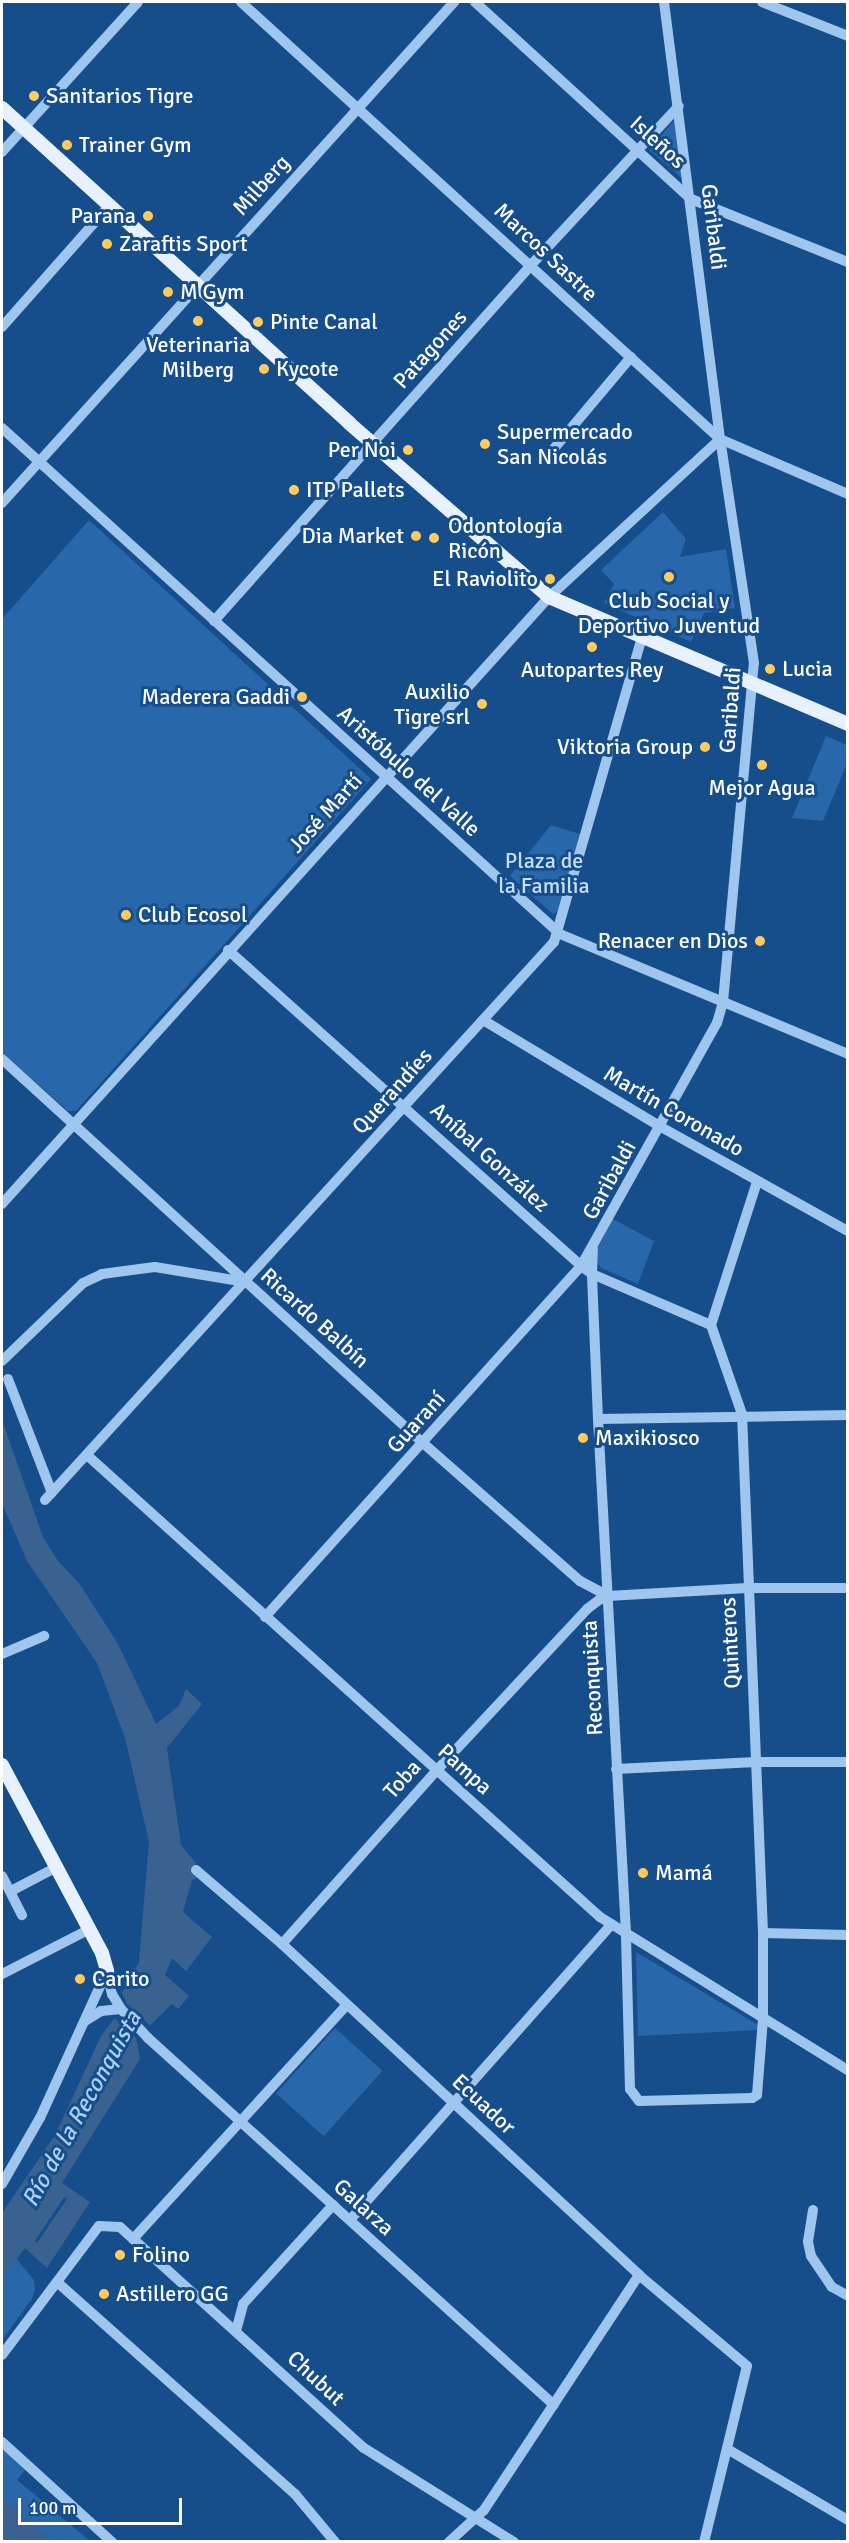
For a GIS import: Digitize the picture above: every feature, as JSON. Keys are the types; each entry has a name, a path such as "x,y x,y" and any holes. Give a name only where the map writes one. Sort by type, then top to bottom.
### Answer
{"main road":[{"path":"2,108 196,286 549,597 848,724"},
{"path":"2,1765 90,1929 107,1971"}],"street":[{"path":"2,152 138,2"},
{"name":"Marcos Sastre","path":"241,2 720,439 848,494"},
{"name":"Milberg","path":"2,503 454,2"},
{"name":"Isleños","path":"475,2 691,198 848,262"},
{"name":"Garibaldi","path":"593,1250 717,1023 723,1002 753,684 754,663 720,439 691,198 664,2"},
{"path":"762,2 848,36"},
{"name":"Patagones","path":"214,621 531,265 679,106"},
{"path":"2,327 109,206"},
{"path":"546,458 631,357"},
{"name":"Aristóbulo del Valle","path":"2,428 560,934 848,1054"},
{"name":"José Martí","path":"2,1204 386,774 549,597 720,439"},
{"name":"Querandíes","path":"8,1379 48,1497 247,1282 560,934 642,637"},
{"name":"Aníbal González","path":"228,950 405,1105 592,1274"},
{"name":"Martín Coronado","path":"483,1020 661,1127 848,1231"},
{"name":"Ricardo Balbín","path":"2,1059 423,1443 580,1581 608,1596"},
{"path":"592,1274 711,1325 757,1182"},
{"name":"Guaraní","path":"265,1617 423,1443 593,1250"},
{"name":"Reconquista","path":"593,1250 598,1419 626,1933 630,2089 639,2101 752,2098 757,2094"},
{"path":"2,1361 82,1283 102,1275 155,1267 247,1282"},
{"name":"Quinteros","path":"711,1325 742,1414 747,1588 763,1934 763,2019 757,2094"},
{"path":"598,1419 742,1414 847,1415 848,1406"},
{"name":"Pampa","path":"88,1456 265,1617 612,1924 848,2070"},
{"path":"608,1596 747,1588 848,1588"},
{"name":"Toba","path":"282,1944 437,1770 587,1609 608,1596"},
{"path":"2,1654 44,1636"},
{"path":"616,1769 756,1762 848,1762"},
{"path":"10,1891 57,1867"},
{"name":"Ecuador","path":"196,1870 282,1944 639,2275 747,2366 729,2450"},
{"path":"2,1876 22,1915"},
{"path":"350,2220 612,1924"},
{"path":"2,1974 90,1929"},
{"path":"763,1934 848,1935"},
{"path":"2,2184 36,2125 107,1971"},
{"name":"Galarza","path":"107,1971 112,1994 121,2009 148,2038 554,2405"},
{"path":"133,2239 347,2005"},
{"path":"84,2022 101,2011 121,2009"},
{"path":"236,2331 243,2304 333,2205"},
{"path":"813,2210 808,2242 811,2256 831,2287 848,2296"},
{"name":"Chubut","path":"57,2282 99,2226 108,2224 120,2227 364,2448 514,2541"},
{"path":"449,2541 484,2510 639,2275"},
{"path":"2,2355 57,2282 295,2494 335,2541"},
{"path":"2,2442 112,2541"},
{"path":"704,2541 729,2450 848,2520"}],"green space":[{"path":"675,119 684,180 649,150"},
{"name":"Club Social y Deportivo Juventud","path":"663,512 686,539 680,557 726,549 735,608 704,613 691,642 604,603 614,584 601,570"},
{"name":"Club Ecosol","path":"89,520 371,779 76,1111 68,1111 2,1052 2,619"},
{"path":"826,736 847,745 848,761 823,821 792,818"},
{"name":"Plaza de la Familia","path":"551,825 580,834 559,911 553,914 510,876"},
{"path":"611,1218 654,1241 638,1284 601,1268 595,1259 595,1249"},
{"path":"636,1952 760,2026 760,2030 638,2036"},
{"path":"335,2028 383,2071 324,2136 276,2093"},
{"path":"16,2258 34,2280 35,2289 32,2299 2,2340 2,2278"},
{"path":"2,2449 25,2470 17,2480 90,2541 52,2541 2,2498"}],"water":[{"name":"Río de la Reconquista","path":"2,1420 43,1537 58,1561 79,1583 118,1644 156,1724 179,1706 186,1689 202,1704 167,1748 181,1845 195,1862 197,1878 192,1880 183,1912 212,1937 186,1971 172,1958 165,1975 189,1996 178,2009 172,2004 136,2039 140,2059 62,2183 90,2202 47,2268 25,2248 2,2278 2,2213 55,2135 102,2034 127,2003 122,1993 139,1962 149,1842 125,1738 97,1663 27,1561 2,1503"},
{"path":"2,2498 52,2541 2,2541"}],"pier":[{"path":"126,2003 151,2026 138,2040 113,2017"},
{"path":"64,2197 67,2199 37,2243 35,2241"}],"place":[{"name":"Sanitarios Tigre","path":"34,96"},
{"name":"Trainer Gym","path":"67,145"},
{"name":"Parana","path":"148,216"},
{"name":"Zaraftis Sport","path":"107,244"},
{"name":"M Gym","path":"168,292"},
{"name":"Veterinaria Milberg","path":"198,321"},
{"name":"Pinte Canal","path":"258,322"},
{"name":"Kycote","path":"264,369"},
{"name":"Supermercado San Nicolás","path":"485,444"},
{"name":"Per Noi","path":"408,450"},
{"name":"ITP Pallets","path":"294,490"},
{"name":"Dia Market","path":"416,536"},
{"name":"Odontología Ricón","path":"434,538"},
{"name":"Club Social y Deportivo Juventud","path":"669,577"},
{"name":"El Raviolito","path":"550,579"},
{"name":"Autopartes Rey","path":"592,647"},
{"name":"Lucia","path":"770,669"},
{"name":"Maderera Gaddi","path":"302,697"},
{"name":"Auxilio Tigre srl","path":"482,704"},
{"name":"Viktoria Group","path":"705,747"},
{"name":"Mejor Agua","path":"762,765"},
{"name":"Club Ecosol","path":"126,915"},
{"name":"Renacer en Dios","path":"760,941"},
{"name":"Maxikiosco","path":"583,1438"},
{"name":"Mamá","path":"643,1873"},
{"name":"Carito","path":"80,1979"},
{"name":"Folino","path":"120,2255"},
{"name":"Astillero GG","path":"104,2294"}]}
